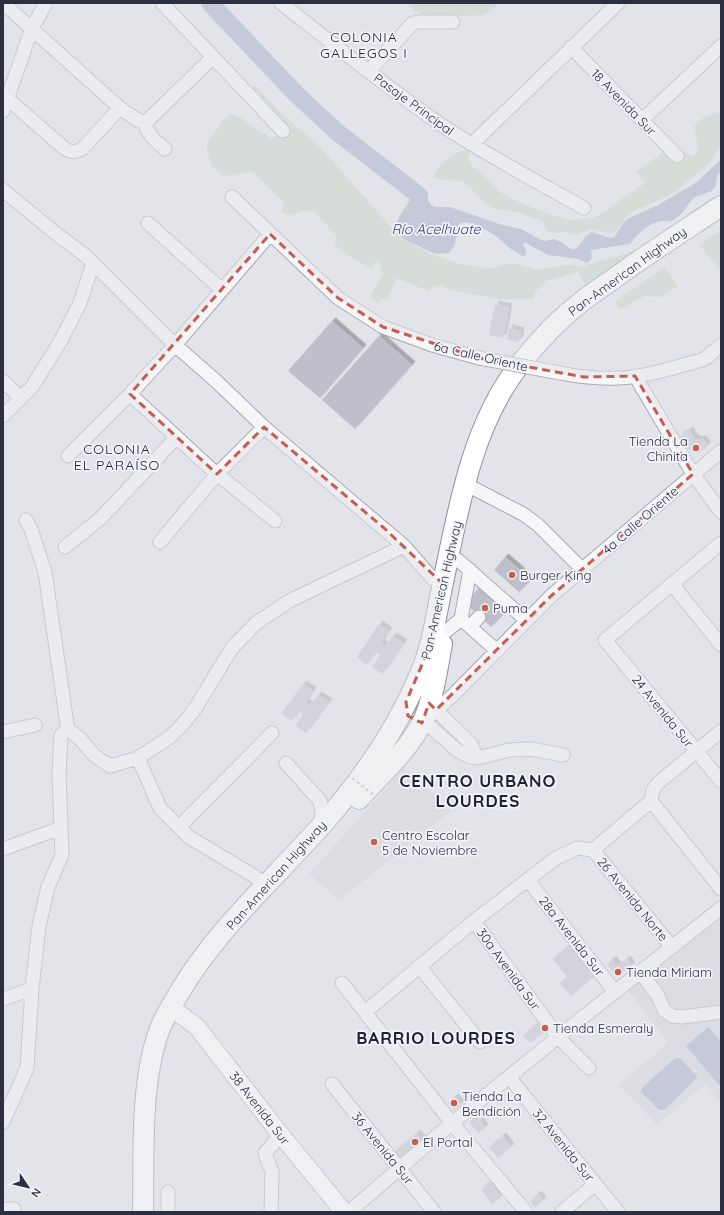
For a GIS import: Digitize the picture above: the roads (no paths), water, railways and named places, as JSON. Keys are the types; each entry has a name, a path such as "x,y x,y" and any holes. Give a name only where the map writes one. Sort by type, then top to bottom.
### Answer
{"highway":[{"name":"Pan-American Highway","path":"143,1212 146,1101 153,1054 159,1032 184,984 196,965 215,941 342,802 366,770 400,716 421,673 430,646 463,493 484,423 495,401 521,363 547,333 584,300 721,206"},
{"name":"Pan-American Highway","path":"154,1212 155,1096 157,1078 176,1011 211,964 258,909 393,763 429,712 444,633 464,565 473,488 481,461 500,415 525,374 540,354 561,331 620,284 721,217"},
{"path":"406,702 406,711 412,720 429,712"},
{"path":"159,1032 176,1011 184,984"}],"main road":[{"name":"38 Avenida Sur","path":"176,1011 198,1027 281,1135 344,1212"}],"street":[{"path":"3,3 120,108 136,119 145,123 150,134 165,149"},
{"path":"3,111 5,96 32,28 46,3"},
{"path":"162,3 283,131"},
{"path":"472,144 618,3"},
{"name":"Pasaje Principal","path":"285,4 369,71 440,123 510,167 584,208"},
{"path":"369,71 413,23 454,22"},
{"path":"642,120 721,46"},
{"name":"18 Avenida Sur","path":"571,48 677,156"},
{"path":"145,123 214,57"},
{"path":"5,96 64,148 68,151 74,152 83,148 120,108"},
{"path":"3,190 93,263 175,345 216,380 264,427 404,546 432,578 438,582 443,582"},
{"name":"6a Calle Oriente","path":"232,197 338,298 383,327 432,345 479,358 594,378 619,378 635,376 702,360 721,345"},
{"path":"148,223 222,290"},
{"path":"68,456 130,394 175,345 270,234"},
{"path":"3,416 32,387 60,342 80,303 93,263"},
{"path":"635,376 693,474 721,512"},
{"path":"3,381 21,398"},
{"path":"130,394 176,438 217,474 275,521"},
{"path":"160,542 217,474 264,427"},
{"path":"65,547 101,518 176,438"},
{"name":"4a Calle Oriente","path":"429,712 496,650 551,596 721,450"},
{"path":"473,488 523,514 538,525 582,569"},
{"path":"26,520 32,529 45,572 68,730 95,755 110,766 138,758 164,741 184,723 196,707 232,648 256,623 291,600 404,546"},
{"path":"721,543 672,584 721,645"},
{"path":"464,565 495,598 526,620"},
{"path":"464,565 465,623 496,650"},
{"name":"24 Avenida Sur","path":"672,584 605,640 721,781"},
{"path":"444,633 479,616"},
{"path":"429,712 431,727 458,751 466,756 477,758 509,750 531,748 563,755"},
{"path":"429,712 471,744 477,758"},
{"path":"4,728 35,725"},
{"path":"3,1122 26,1068 32,989 40,919 48,887 62,855 59,772 61,735 68,730"},
{"path":"721,731 658,783 653,790 652,801 721,890"},
{"path":"179,827 272,733"},
{"path":"138,758 160,808 189,837 267,884"},
{"path":"286,763 320,802 322,813 320,827"},
{"path":"365,1012 474,921 558,856 578,848 593,850 652,801"},
{"path":"320,802 332,804 342,802"},
{"path":"3,849 61,828"},
{"name":"26 Avenida Norte","path":"593,850 672,947"},
{"name":"28a Avenida Sur","path":"528,880 615,992"},
{"path":"349,1212 452,1123 721,908"},
{"name":"30a Avenida Sur","path":"474,921 558,1037 589,1068"},
{"path":"419,966 480,1042"},
{"path":"640,972 657,994 664,1010 672,1016 682,1017 721,1012"},
{"path":"342,983 452,1123 526,1212"},
{"path":"3,999 32,989"},
{"name":"32 Avenida Sur","path":"509,1077 618,1212"},
{"name":"36 Avenida Sur","path":"332,1084 434,1212"},
{"path":"271,1212 272,1172 265,1153 281,1135"},
{"path":"562,1212 595,1184"},
{"path":"168,1192 168,1212"}],"water":[{"name":"Río Acelhuate","path":"721,159 721,172 718,174 716,186 712,191 694,198 680,215 673,220 656,222 647,227 636,236 630,244 591,250 592,259 587,263 578,259 548,255 524,242 523,245 526,253 525,256 523,256 490,232 465,222 459,224 455,244 449,253 435,254 402,238 395,229 399,217 412,197 405,185 428,192 427,199 431,205 435,207 450,207 499,224 521,229 541,240 545,241 554,239 571,249 575,249 592,232 611,238 615,236 624,222 629,218 658,205 697,182"},
{"path":"708,1027 721,1041 721,1085 719,1085 686,1046"},
{"path":"675,1058 680,1058 697,1076 696,1079 664,1110 659,1110 641,1092 642,1088"}],"waterway":[{"name":"Río Acelhuate","path":"210,3 296,94 337,132 416,193 419,196 419,202"}],"tunnel":[{"path":"479,617 493,602"}],"place":[{"name":"Tienda La Chinita","path":"696,448"},
{"name":"Burger King","path":"512,575"},
{"name":"Puma","path":"485,608"},
{"name":"Centro Escolar 5 de Noviembre","path":"374,842"},
{"name":"Tienda Miriam","path":"618,972"},
{"name":"Tienda Esmeraly","path":"545,1028"},
{"name":"Tienda La Bendición","path":"454,1103"},
{"name":"El Portal","path":"415,1142"}],"district":[{"name":"COLONIA GALLEGOS I","path":"364,46"},
{"name":"COLONIA EL PARAÍSO","path":"117,458"},
{"name":"CENTRO URBANO LOURDES","path":"478,791"},
{"name":"BARRIO LOURDES","path":"436,1038"}]}
